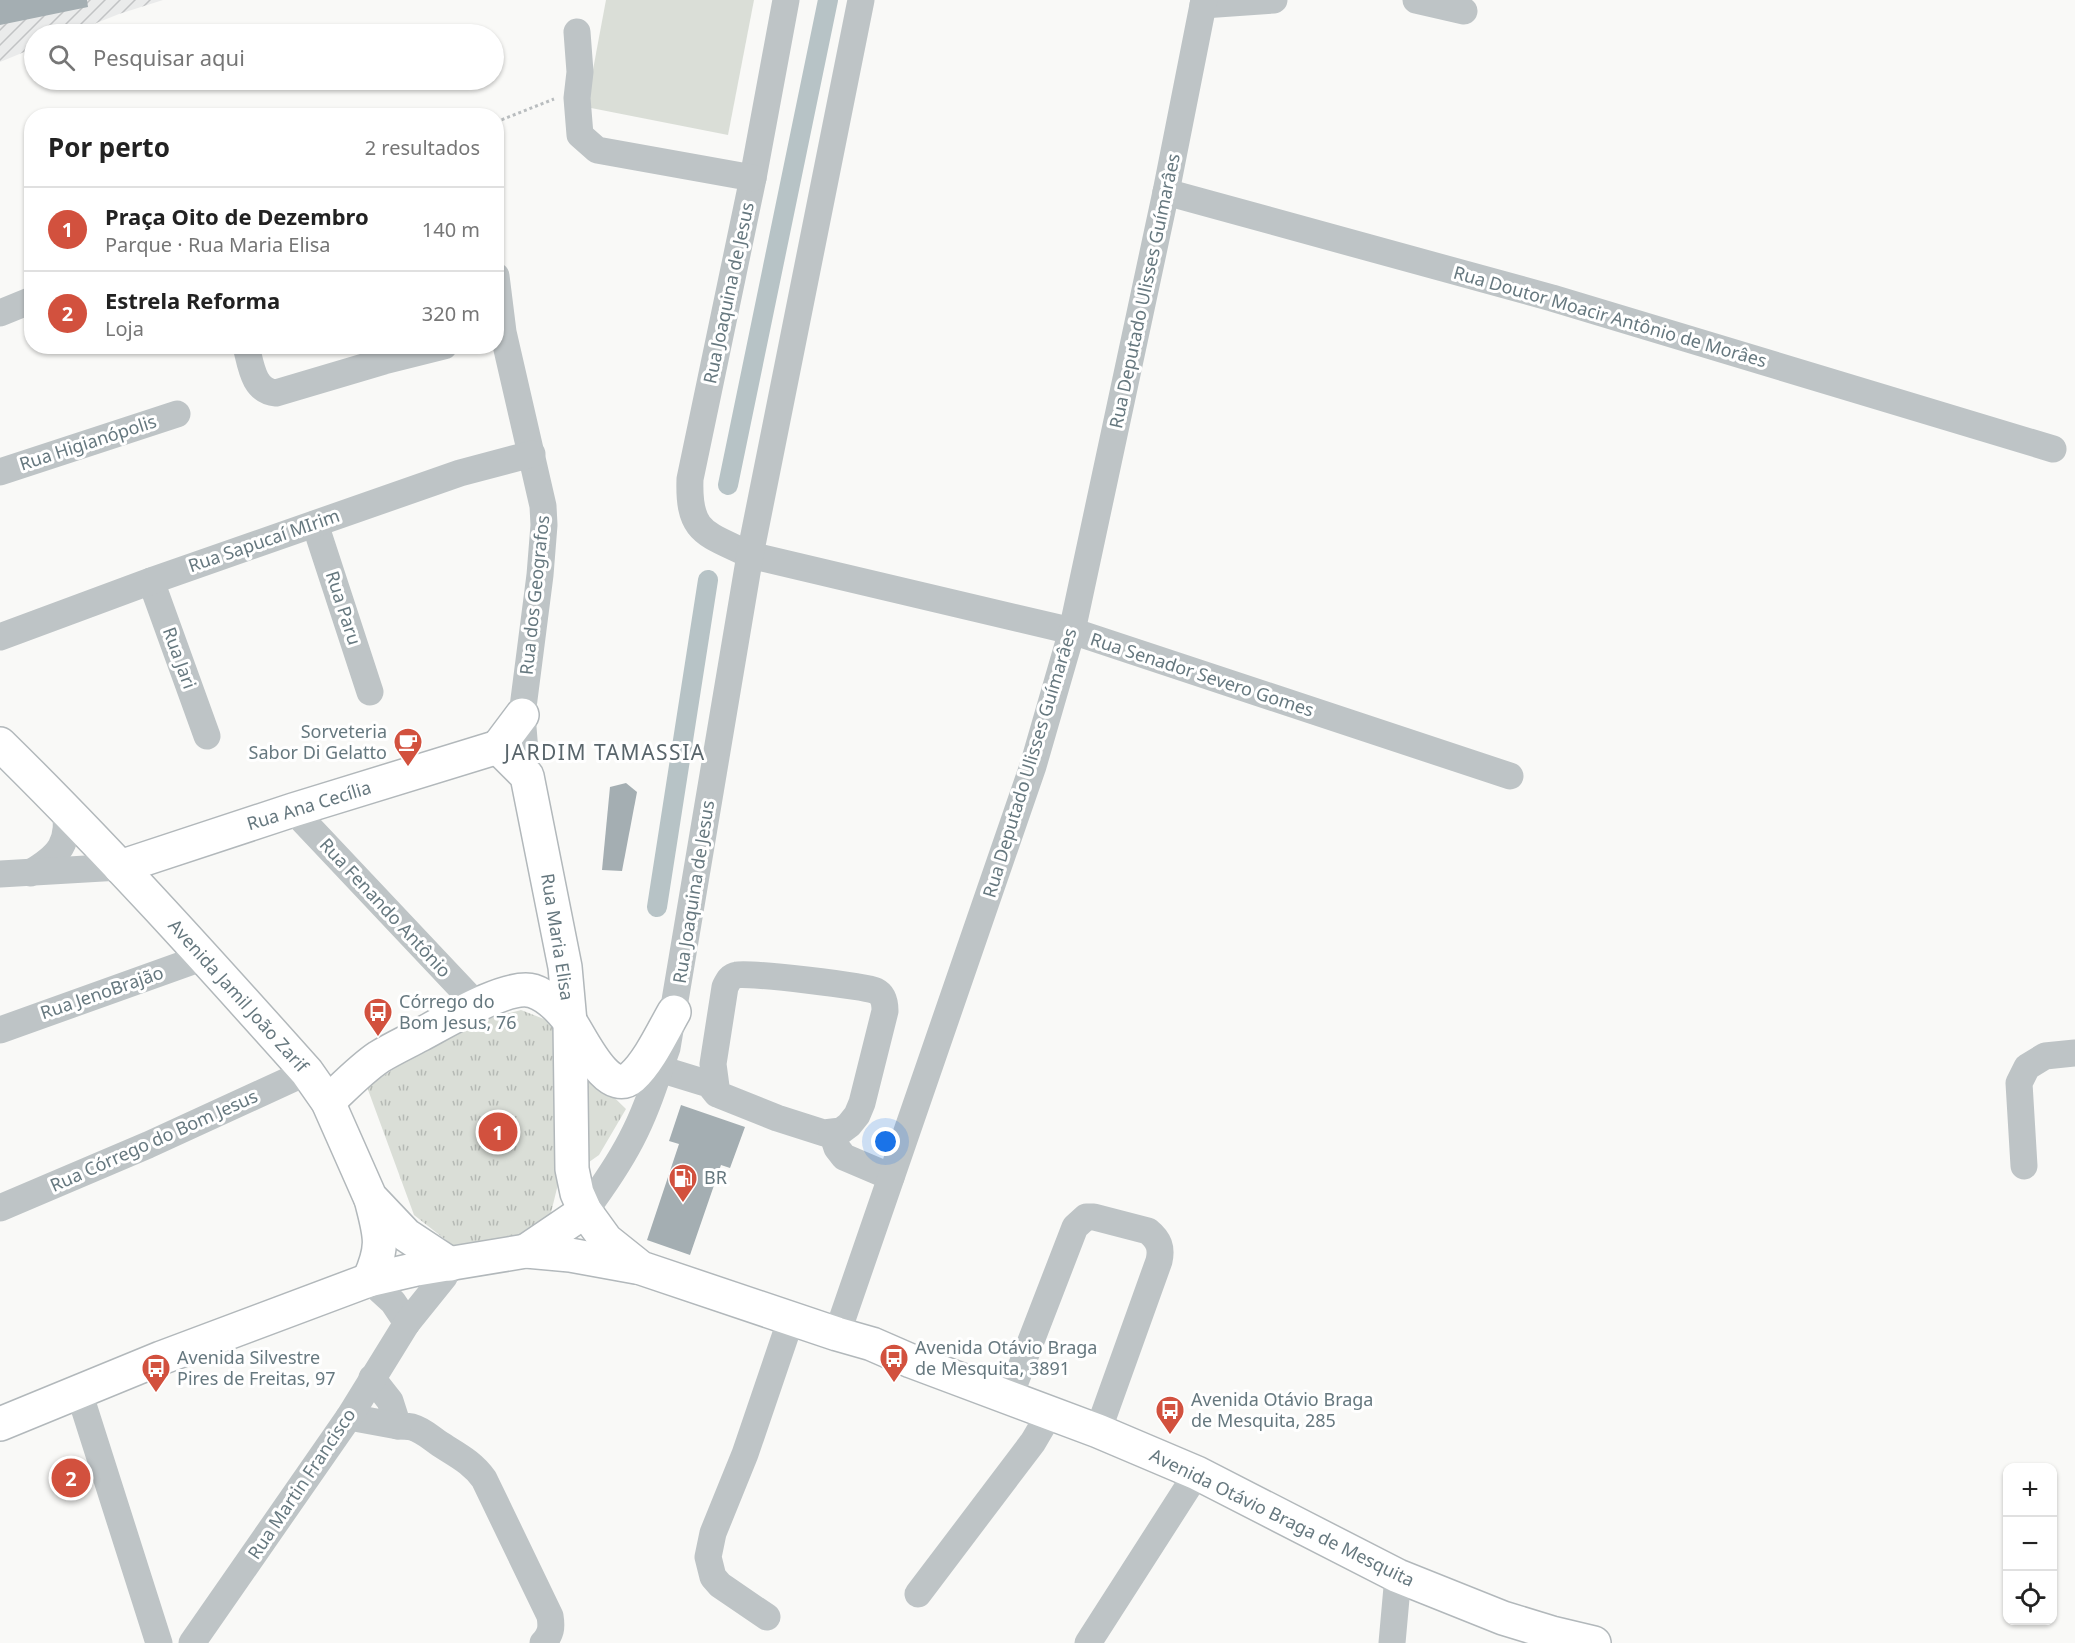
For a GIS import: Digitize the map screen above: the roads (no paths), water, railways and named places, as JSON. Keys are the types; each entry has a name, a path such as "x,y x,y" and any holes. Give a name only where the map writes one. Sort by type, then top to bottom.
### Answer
{"main road":[{"path":"522,715 498,747 527,776"},
{"name":"Avenida Jamil João Zarif","path":"0,744 65,807 307,1072 328,1102 370,1197 406,1235 450,1264"},
{"name":"Rua Ana Cecília","path":"120,867 293,810 498,747"},
{"name":"Rua Maria Elisa","path":"527,776 565,967 570,1022 572,1168 577,1193 585,1211"},
{"path":"328,1102 378,1057 477,1005 517,992 532,991 558,1008 570,1022 604,1074 615,1081 630,1078 639,1069 674,1012"},
{"path":"369,1280 380,1253 380,1238 370,1197"},
{"path":"526,1251 585,1211"},
{"name":"Avenida Otávio Braga de Mesquita","path":"585,1211 606,1240 641,1268 873,1344 911,1361 1098,1431 1197,1473 1398,1576 1552,1638 1594,1643"},
{"path":"1,1422 161,1358 369,1280 526,1251 570,1255 641,1268"}],"street":[{"name":"Rua Joaquina de Jesus","path":"750,555 709,534 700,526 693,517 690,479 753,178 786,0"},
{"name":"Rua Joaquina de Jesus","path":"585,1211 608,1179 631,1140 667,1048 750,555 861,0"},
{"path":"1203,3 1274,0"},
{"path":"1416,0 1464,11"},
{"name":"Rua Deputado Ulisses Guímarâes","path":"837,1334 1033,766 1072,632 1166,192 1203,3"},
{"path":"577,32 580,72 577,98 580,135 597,150 753,178"},
{"name":"Rua Doutor Moacir Antônio de Morâes","path":"1166,192 1552,298 2053,449"},
{"path":"0,313 24,303"},
{"name":"Rua dos Geografos","path":"504,348 532,454 543,506 544,525 540,576 522,715 527,776"},
{"path":"248,354 257,382 261,389 268,392 286,391 382,354"},
{"name":"Rua Higianópolis","path":"0,472 177,414"},
{"name":"Rua Sapucaí MIrim","path":"0,637 460,472 532,454"},
{"name":"Rua Paru","path":"315,524 370,692"},
{"name":"Rua Senador Severo Gomes","path":"750,555 1072,632 1510,776"},
{"name":"Rua Jari","path":"151,581 207,736"},
{"path":"29,873 55,856 63,844 67,830 65,807"},
{"name":"Rua Fenando Antônio","path":"293,810 477,1005"},
{"path":"0,874 120,867"},
{"name":"Rua JenoBrajão","path":"0,1030 204,957"},
{"path":"657,1076 704,1097 717,1094 814,1130 832,1133 841,1131 857,1115 862,1103 885,1011 882,996 875,991 769,976 735,975 729,979 725,987 713,1064 717,1094"},
{"path":"2024,1166 2019,1083 2027,1067 2045,1056 2075,1053"},
{"name":"Rua Córrego do Bom Jesus","path":"0,1208 148,1145 307,1072"},
{"path":"832,1133 893,1172"},
{"path":"1009,1398 1075,1227 1086,1217 1094,1217 1148,1231 1160,1244 1159,1262 1098,1431"},
{"name":"Rua Martin Francisco","path":"192,1643 349,1417 408,1323 444,1277 450,1264"},
{"path":"369,1280 393,1302 408,1323"},
{"path":"767,1617 720,1585 713,1576 708,1557 713,1533 745,1454 791,1319"},
{"path":"372,1378 390,1401 398,1426"},
{"path":"79,1392 159,1643"},
{"path":"918,1594 1033,1442 1050,1413"},
{"path":"349,1417 398,1426 411,1426 464,1458 476,1468 484,1479 550,1616 550,1635 543,1643"},
{"path":"1088,1643 1197,1473"},
{"path":"1392,1643 1398,1576"}],"waterway":[{"path":"728,485 828,0"},
{"path":"657,907 708,580"}],"place":[{"name":"Sorveteria Sabor Di Gelatto","path":"408,768"},
{"name":"Córrego do Bom Jesus, 76","path":"378,1038"},
{"name":"Praça Oito de Dezembro","path":"498,1132"},
{"name":"BR","path":"683,1204"},
{"name":"Avenida Otávio Braga de Mesquita, 3891","path":"894,1384"},
{"name":"Avenida Silvestre Pires de Freitas, 97","path":"156,1394"},
{"name":"Avenida Otávio Braga de Mesquita, 285","path":"1170,1436"},
{"name":"Estrela Reforma","path":"71,1478"}],"district":[{"name":"JARDIM TAMASSIA","path":"605,753"}]}
